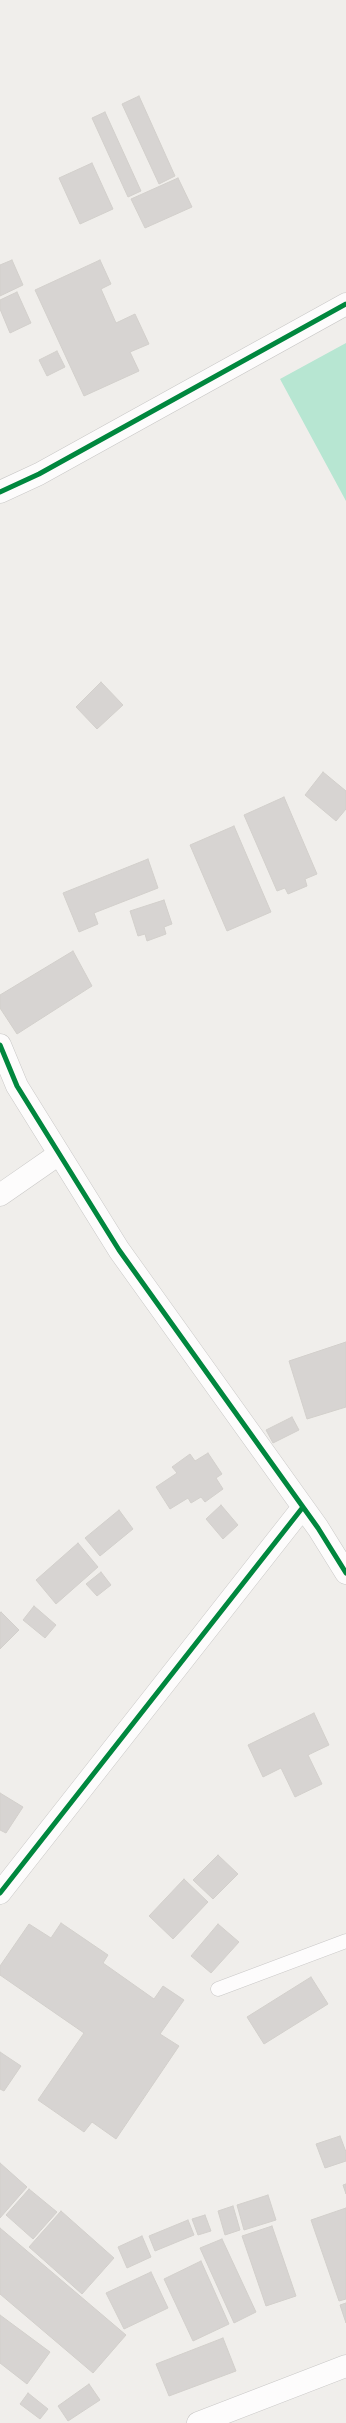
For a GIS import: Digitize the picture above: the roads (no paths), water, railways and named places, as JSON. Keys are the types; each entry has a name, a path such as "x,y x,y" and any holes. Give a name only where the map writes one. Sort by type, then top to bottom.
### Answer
{"street":[{"path":"0,492 46,470 346,304"},
{"path":"0,1045 17,1086 119,1250 303,1507 346,1573"},
{"path":"0,1195 59,1154"},
{"path":"0,1893 303,1507"},
{"path":"198,2423 346,2366"}],"lane":[{"path":"218,1990 346,1941"}]}
